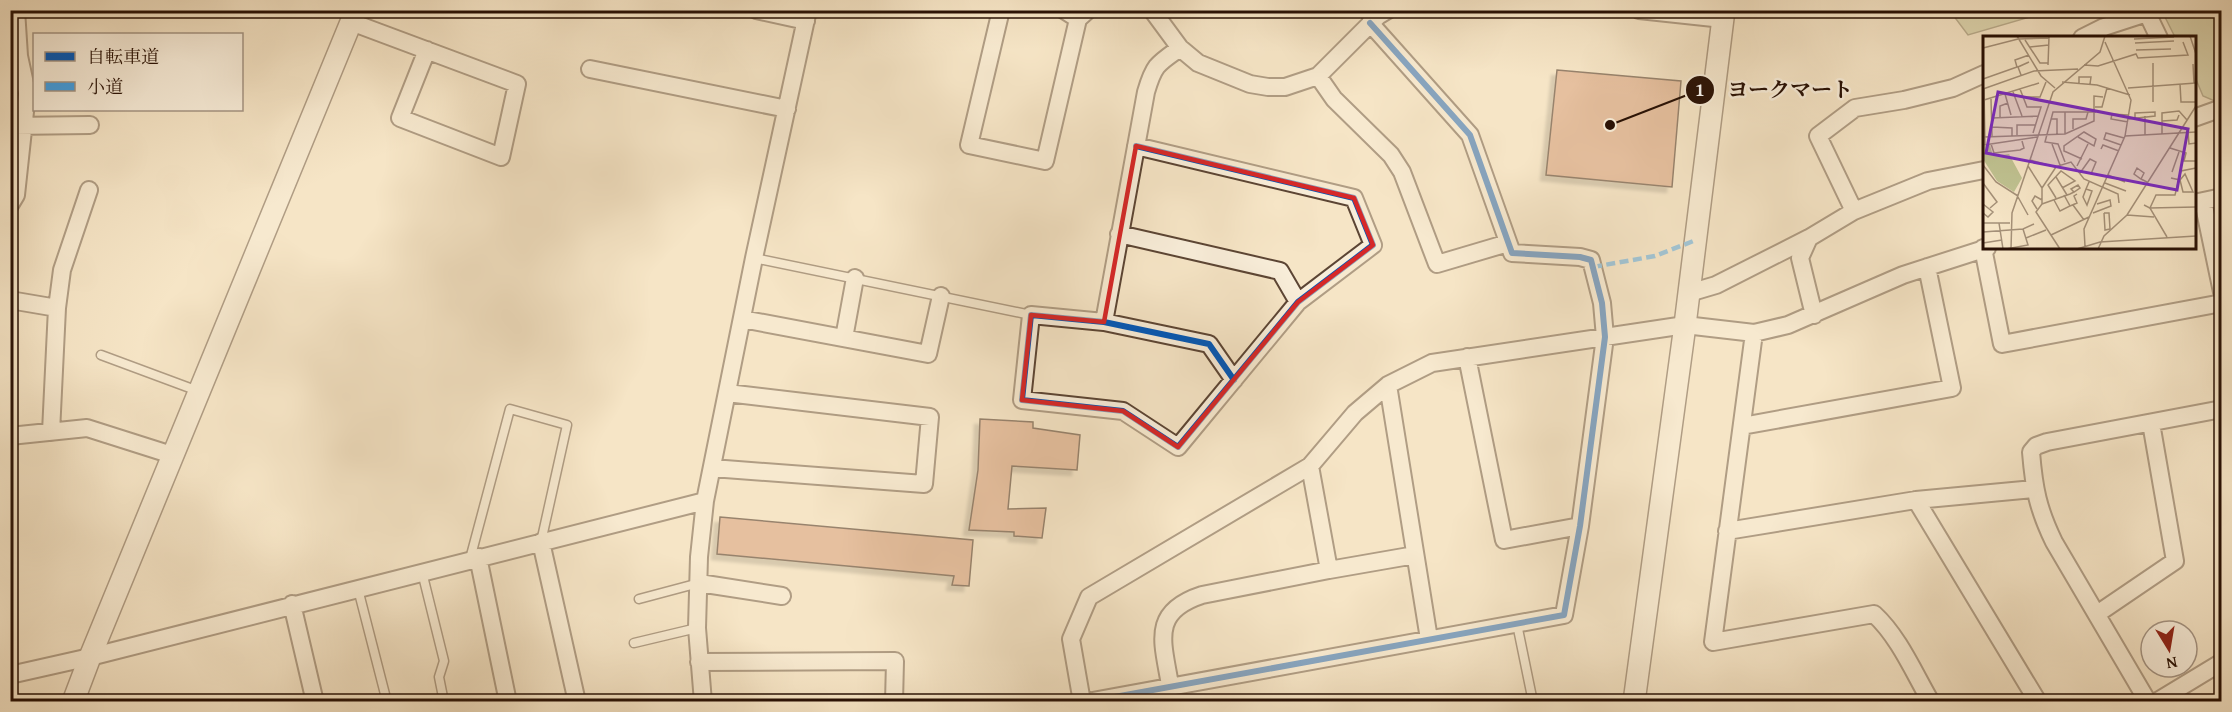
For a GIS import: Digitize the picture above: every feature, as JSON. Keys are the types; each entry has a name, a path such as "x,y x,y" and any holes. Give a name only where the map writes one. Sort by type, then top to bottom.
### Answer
{"street":[{"path":"10,205 16,195 17,126 27,93 19,56 16,10"},
{"path":"699,700 697,628 705,501 754,258 807,16 756,10"},
{"path":"1002,10 969,145 1045,161 1077,13"},
{"path":"1152,10 1180,48 1198,63 1250,84 1285,87 1318,76 1370,23 1388,10"},
{"path":"1634,702 1724,15 1639,10"},
{"path":"2086,36 2104,27 2147,13 2158,36"},
{"path":"74,702 172,455 354,16 427,50 517,84 501,157 400,118 427,50"},
{"path":"1370,23 1470,135 1512,253 1580,257 1591,260 1602,303 1605,337 1580,526 1564,615 1085,702 1071,639 1089,597 1310,466 1355,413 1388,385 1432,363 1467,357 1605,337 1685,325 1754,333 1788,325 1850,297 1927,267 1983,249"},
{"path":"1104,322 1152,71 1180,48"},
{"path":"590,69 787,109"},
{"path":"1854,211 1818,136 1855,108 1904,100 1943,90 1983,75"},
{"path":"1318,76 1334,99 1391,155 1402,172 1437,264 1508,243"},
{"path":"2196,116 2222,108"},
{"path":"17,126 90,125"},
{"path":"1136,146 1354,198 1373,244 1298,302 1234,380 1178,447 1123,411 1022,400 1031,315 1104,322 1209,344 1234,380"},
{"path":"1689,293 1716,285 1809,238 1854,211 1928,181 1983,170"},
{"path":"51,432 57,308 62,270 89,190"},
{"path":"2222,197 2199,202 2222,292"},
{"path":"1119,234 1280,271 1298,302"},
{"path":"1809,238 1800,258 1814,315"},
{"path":"1985,249 2002,344 2222,303"},
{"path":"1742,426 1952,388 1927,267"},
{"path":"844,338 855,278"},
{"path":"742,319 928,354 940,296"},
{"path":"10,300 57,308"},
{"path":"1754,333 1713,642 1874,614 1882,621 1931,702"},
{"path":"1467,357 1504,540 1580,526"},
{"path":"1388,385 1429,639"},
{"path":"712,468 924,484 930,417 727,393"},
{"path":"2148,702 2042,516 2034,489 2031,452 2036,446 2222,409"},
{"path":"2097,614 2175,561 2151,423"},
{"path":"10,436 87,428 172,455"},
{"path":"1310,466 1329,570"},
{"path":"1727,531 1916,500 2034,489"},
{"path":"1916,500 2038,702"},
{"path":"10,675 90,657 358,587 705,501"},
{"path":"541,542 577,702"},
{"path":"1170,685 1162,638 1168,616 1185,601 1202,595 1416,555"},
{"path":"474,558 508,702"},
{"path":"699,583 782,596"},
{"path":"292,604 315,702"},
{"path":"699,662 895,661 894,702"},
{"path":"2156,702 2222,662"}],"lane":[{"path":"754,258 1031,315"},
{"path":"101,355 199,391"},
{"path":"474,558 510,409 567,425 541,542"},
{"path":"422,571 444,661 439,676 444,702"},
{"path":"639,599 699,583"},
{"path":"358,587 387,702"},
{"path":"1517,624 1533,702"},
{"path":"634,643 697,628"}],"highlighted area":[{"path":"1136,146 1354,198 1373,245 1298,302 1178,447 1123,411 1022,400 1031,315 1104,322"}],"green space":[{"path":"1950,11 2050,11 1968,35"},
{"path":"2162,11 2221,11 2221,100 2217,102 2203,96 2196,79 2196,36 2174,36"}],"building":[{"path":"1557,70 1681,81 1672,187 1546,175"},
{"path":"980,419 1033,422 1033,428 1080,435 1077,470 1012,466 1008,509 1046,508 1042,538 1014,536 1014,532 969,530 978,470"},
{"path":"720,517 973,540 969,586 952,585 954,576 717,554"}],"marked path":[{"path":"1593,267 1655,256 1696,240"}],"cycle path":[{"path":"1087,702 1564,615 1580,526 1605,337 1602,303 1591,260 1580,257 1512,253 1470,135 1370,23"},
{"path":"1136,146 1354,198 1373,245 1298,302 1178,447 1123,411 1022,400 1031,315 1104,322 1209,344 1234,380"}],"place":[{"name":"ヨークマート","path":"1610,125"}]}
